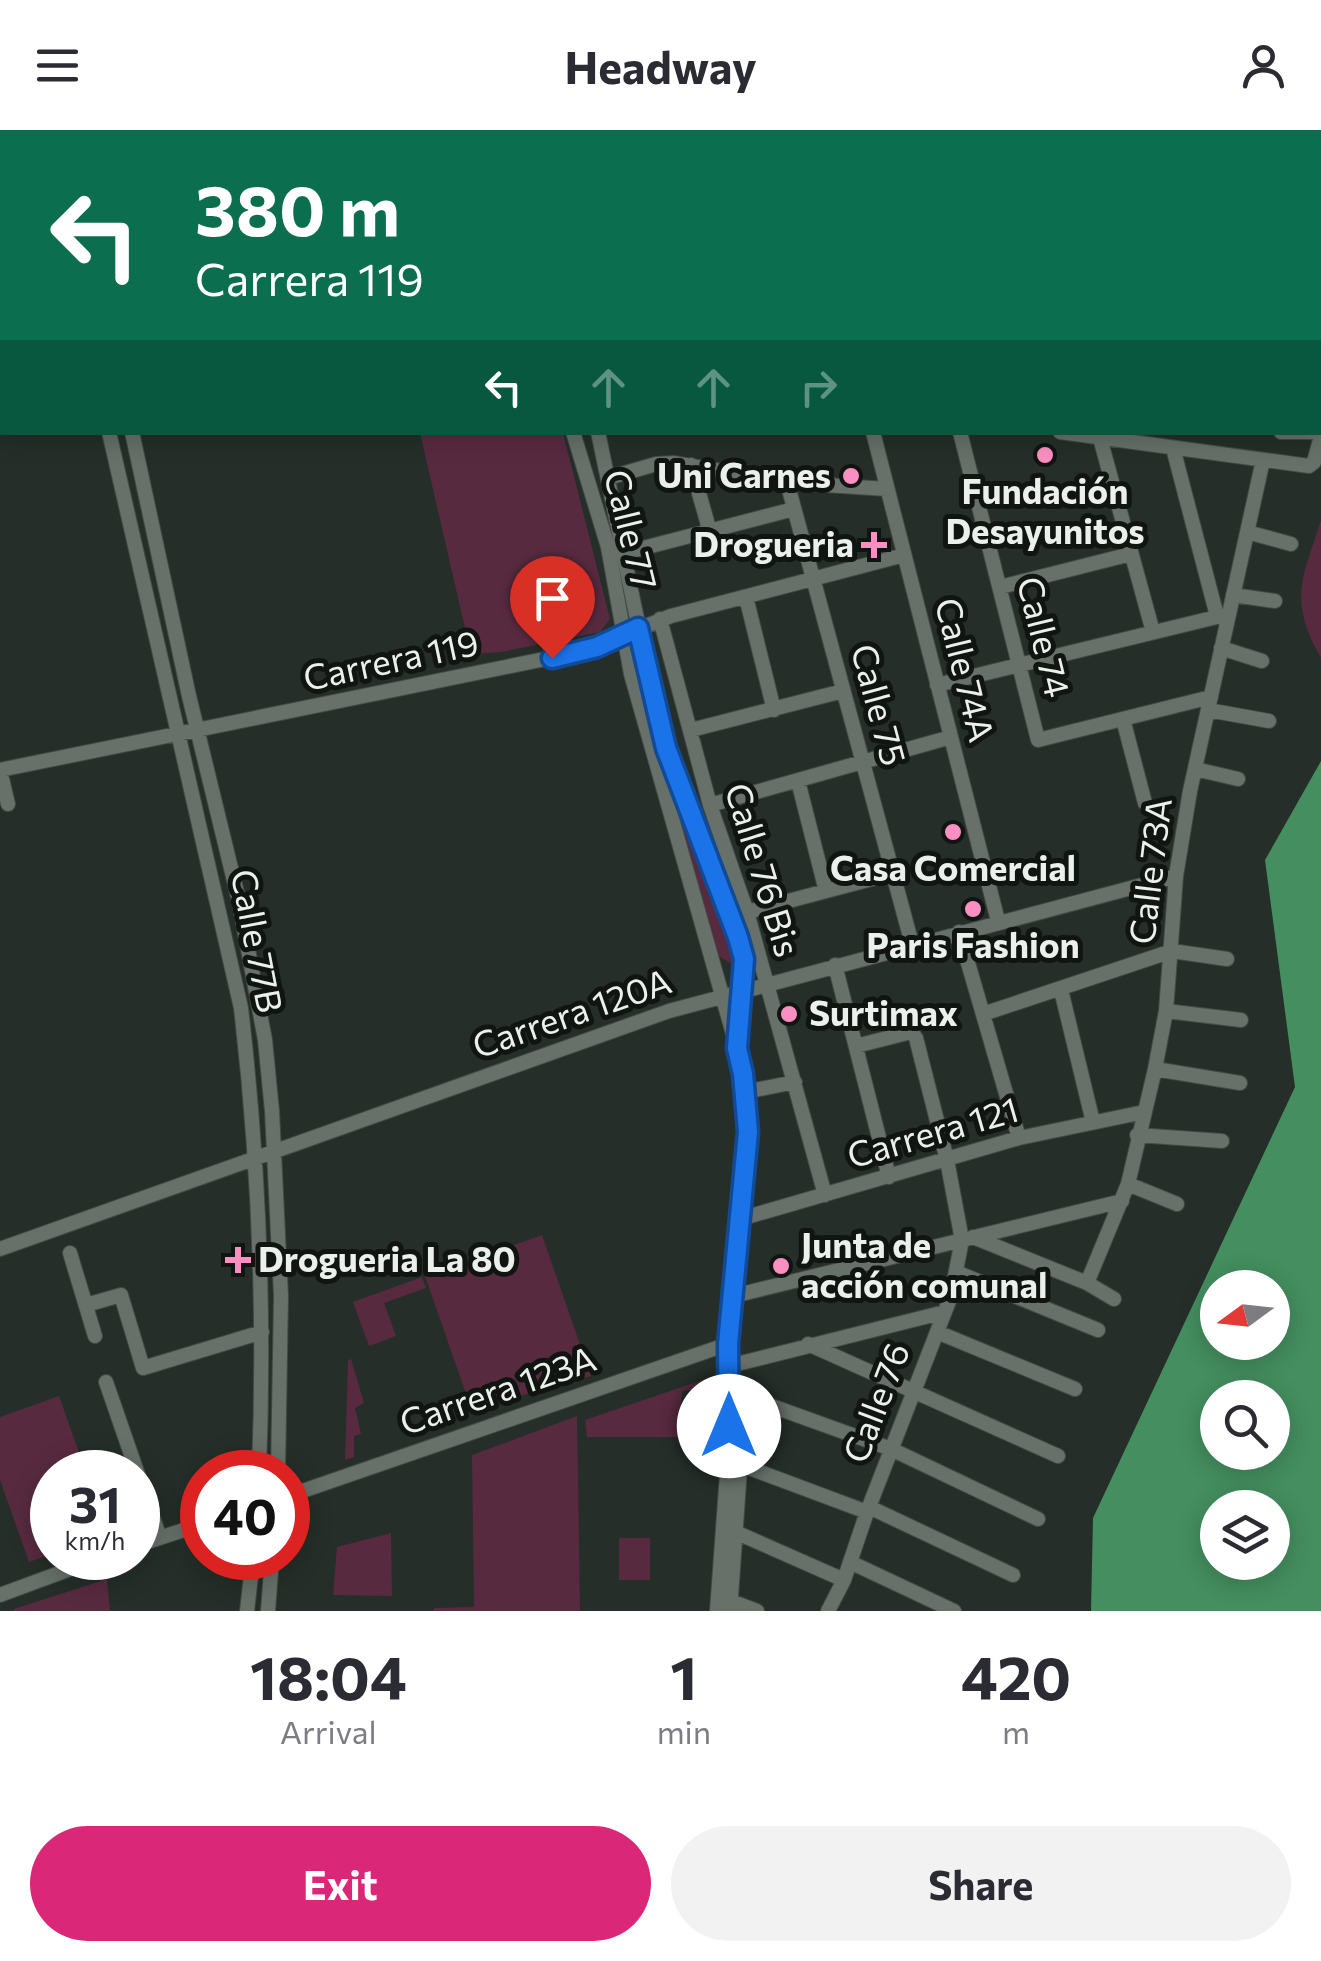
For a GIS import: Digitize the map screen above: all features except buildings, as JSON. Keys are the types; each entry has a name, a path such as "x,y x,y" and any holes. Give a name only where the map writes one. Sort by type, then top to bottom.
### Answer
{"street":[{"name":"Calle 77B","path":"111,435 241,1008 254,1158 262,1332 259,1450"},
{"name":"Calle 77B","path":"133,435 266,1040 281,1350 279,1450"},
{"name":"Calle 77","path":"575,435 608,547 624,635 678,846 737,1048 745,1092 747,1154 728,1344 729,1366 738,1394 735,1463 730,1530 717,1611"},
{"name":"Calle 77","path":"599,435 660,729 681,796 742,950 737,1048"},
{"name":"Calle 74A","path":"873,435 998,922"},
{"name":"Calle 74","path":"961,435 1038,740 1123,719"},
{"path":"1080,435 1312,465 1320,435"},
{"path":"1100,438 1153,632"},
{"path":"937,684 1223,615 1173,448"},
{"name":"Calle 73A","path":"1087,1283 1128,1184 1156,1069 1166,1010 1176,876 1222,648 1223,615 1233,595 1262,460"},
{"path":"608,478 656,464 692,465 787,482 886,488"},
{"path":"692,465 710,532"},
{"name":"Calle 75","path":"787,482 912,944"},
{"path":"624,553 794,509"},
{"path":"1247,532 1291,544"},
{"path":"1000,587 1131,554"},
{"name":"Carrera 119","path":"0,770 584,650 660,620 904,555"},
{"path":"1233,595 1275,602"},
{"path":"746,596 774,710"},
{"name":"Calle 76 Bis","path":"660,620 710,805 747,912 826,1195"},
{"path":"1222,648 1262,661"},
{"path":"691,730 843,691"},
{"path":"1146,803 1123,719 1209,704 1268,721"},
{"path":"710,805 951,738"},
{"path":"1195,769 1238,779"},
{"path":"0,770 8,804"},
{"path":"798,781 826,891"},
{"path":"681,796 706,789"},
{"path":"747,912 894,874"},
{"name":"Carrera 120A","path":"0,1249 722,994 1176,876"},
{"path":"722,894 740,890"},
{"path":"959,932 1019,1138"},
{"path":"983,1014 1172,952 1226,960"},
{"path":"835,965 889,1177"},
{"path":"1061,990 1093,1122"},
{"path":"1166,1010 1242,1020"},
{"name":"Calle 76","path":"828,1611 844,1580 945,1312 967,1238 916,1038 907,1032 856,1046"},
{"path":"1156,1069 1240,1084"},
{"path":"745,1092 795,1082"},
{"name":"Carrera 121","path":"740,1219 1019,1138 1144,1112"},
{"path":"1138,1135 1222,1140"},
{"path":"729,1160 747,1154"},
{"path":"1128,1184 1177,1204"},
{"path":"733,1296 1122,1201"},
{"path":"967,1238 1087,1283 1114,1299"},
{"path":"70,1253 95,1336"},
{"path":"956,1272 1098,1330"},
{"path":"86,1305 122,1294 143,1368 262,1332"},
{"path":"729,1366 945,1312"},
{"path":"937,1332 1075,1389"},
{"name":"Carrera 123A","path":"310,1488 728,1344"},
{"path":"808,1344 1058,1456"},
{"path":"106,1382 130,1450"},
{"path":"738,1394 891,1449 1038,1519"},
{"path":"735,1463 868,1510 1013,1574"},
{"path":"757,1611 731,1606 730,1530 844,1580"},
{"path":"160,1538 180,1531"},
{"path":"850,1562 954,1611"},
{"path":"0,1595 41,1580"},
{"path":"248,1611 251,1580"},
{"path":"268,1611 270,1580"}],"shaded area":[{"path":"420,435 564,435 610,619 600,632 501,652 471,654"},
{"path":"1321,520 1321,658 1304,620 1301,589"},
{"path":"1321,761 1321,1611 1091,1611 1093,1518 1200,1290 1200,1360 1290,1360 1290,1270 1209,1270 1295,1087 1265,860"},
{"path":"664,768 739,955 736,961 730,963 717,955"},
{"path":"542,1235 591,1376 564,1384 564,1380 472,1411 425,1276"},
{"path":"422,1277 426,1288 384,1303 396,1336 369,1346 353,1302"},
{"path":"351,1359 364,1403 355,1408 361,1434 354,1436 354,1457 345,1460 348,1360"},
{"path":"708,1378 707,1389 682,1391 679,1437 587,1437 585,1420"},
{"path":"59,1396 78,1450 30,1450 29,1562 0,1480 0,1417"},
{"path":"577,1416 580,1611 434,1611 474,1607 472,1455"},
{"path":"391,1533 392,1596 333,1595 337,1547"},
{"path":"619,1538 650,1538 650,1580 619,1580"},
{"path":"104,1580 107,1580 110,1611 14,1609"}],"place":[{"name":"Fundación Desayunitos","path":"1045,455"},
{"name":"Uni Carnes","path":"851,476"},
{"name":"Drogueria","path":"874,545"},
{"name":"Casa Comercial","path":"953,832"},
{"name":"Paris Fashion","path":"973,909"},
{"name":"Surtimax","path":"789,1014"},
{"name":"Drogueria La 80","path":"238,1260"},
{"name":"Junta de acción comunal","path":"781,1266"}],"route":[{"path":"552,658 597,647 638,628 660,729 681,796 742,950 737,1048 748,1132 728,1344 729,1426"}]}
